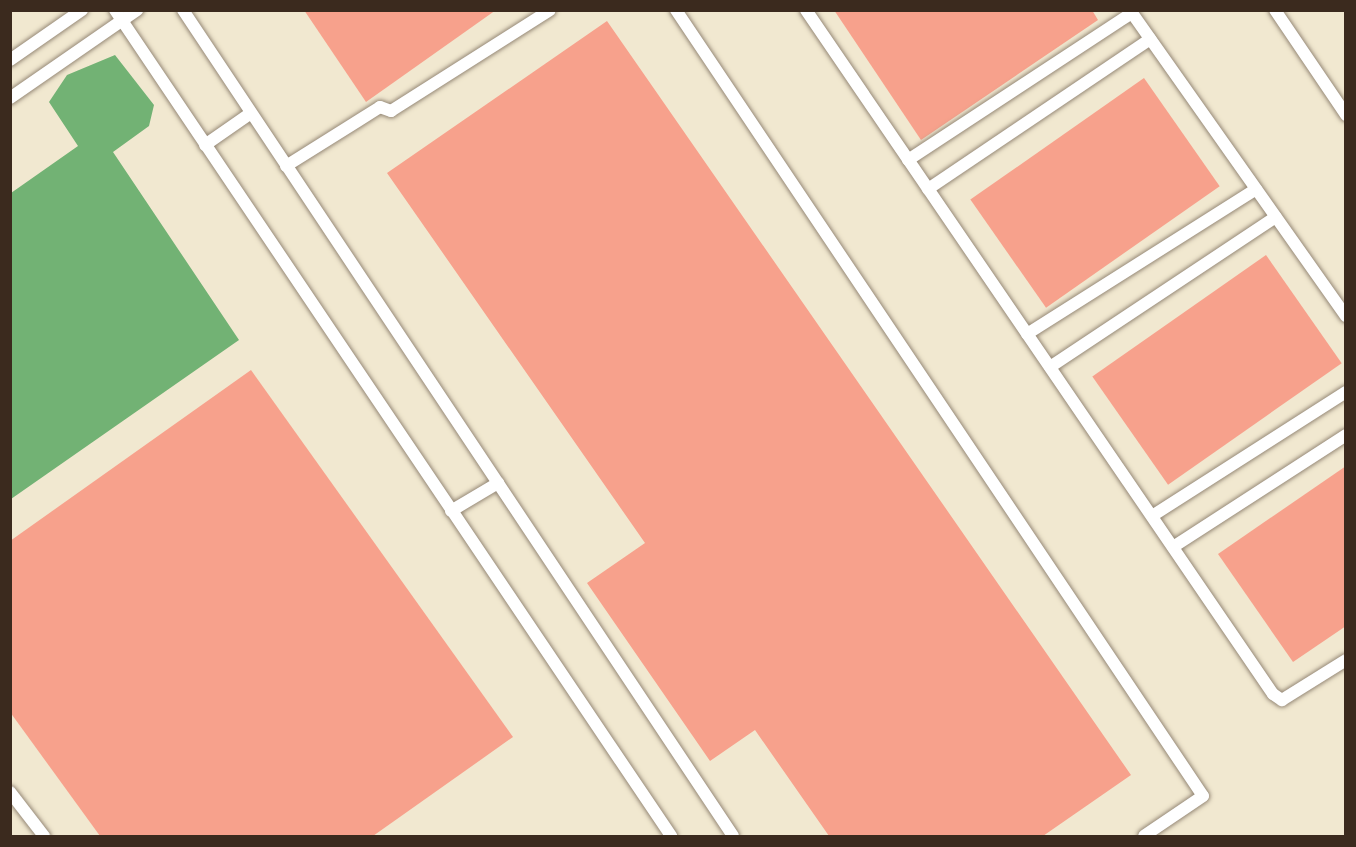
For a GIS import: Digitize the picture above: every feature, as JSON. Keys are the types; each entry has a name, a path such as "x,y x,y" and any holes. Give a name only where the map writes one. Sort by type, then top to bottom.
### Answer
{"lane":[{"path":"10,60 82,10"},
{"path":"10,98 119,16 137,10"},
{"path":"183,10 733,837"},
{"path":"286,166 380,107 392,111 550,10"},
{"path":"676,10 1203,796 1144,837"},
{"path":"806,10 1173,547 1282,700 1346,660"},
{"path":"1275,10 1346,115"},
{"path":"908,160 1132,13 1346,316"},
{"path":"119,16 670,837"},
{"path":"928,189 1150,39"},
{"path":"205,145 251,113"},
{"path":"1027,334 1256,189"},
{"path":"1050,367 1276,217"},
{"path":"1152,516 1346,392"},
{"path":"1173,547 1346,435"},
{"path":"451,511 498,483"},
{"path":"10,792 44,837"}],"green space":[{"path":"115,55 154,105 149,126 113,152 239,340 11,499 11,193 78,146 49,102 67,75"}],"building":[{"path":"304,10 496,10 366,102"},
{"path":"834,10 1092,10 1098,20 921,140"},
{"path":"607,21 1131,775 1043,836 829,836 755,730 710,761 587,583 645,543 387,173"},
{"path":"1144,78 1220,186 1046,308 970,200"},
{"path":"1266,255 1342,363 1168,485 1092,377"},
{"path":"251,370 513,737 373,836 100,836 10,712 10,541"},
{"path":"1346,466 1346,626 1293,662 1218,554"}]}
